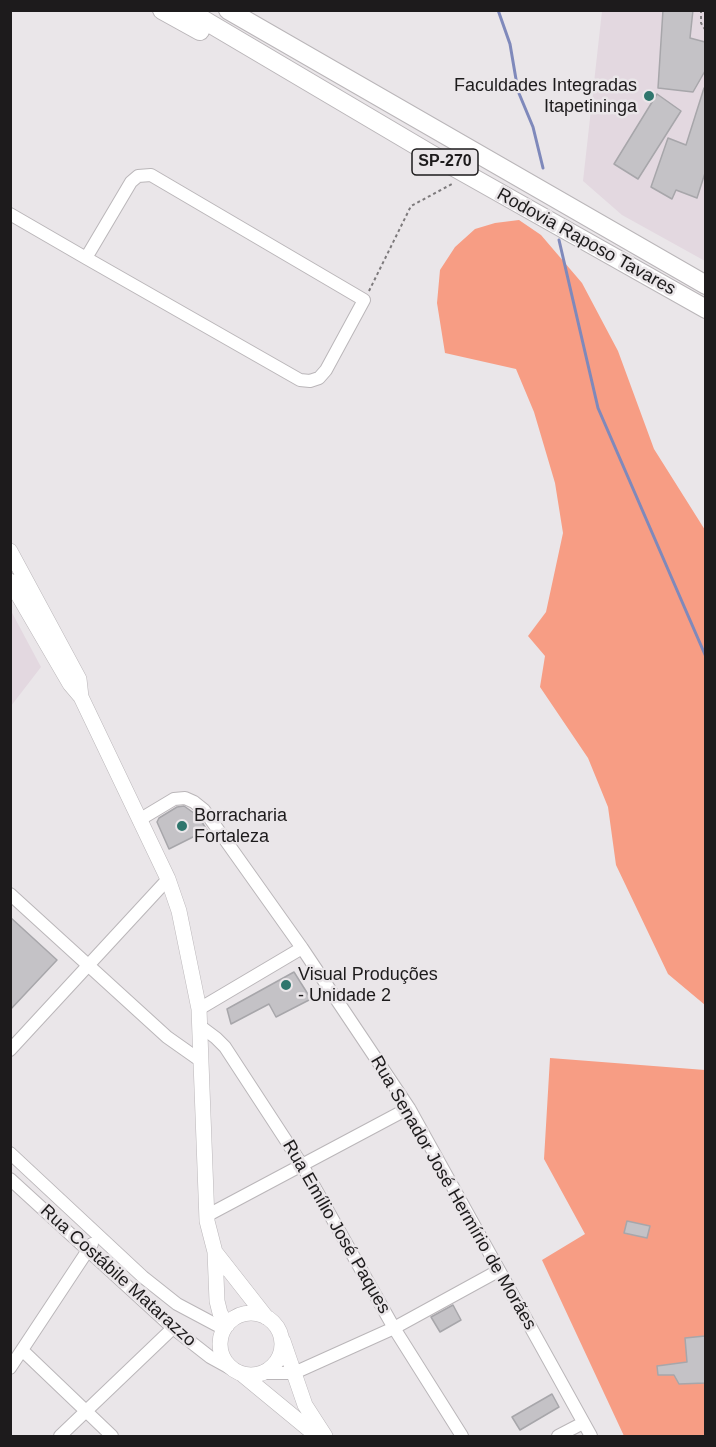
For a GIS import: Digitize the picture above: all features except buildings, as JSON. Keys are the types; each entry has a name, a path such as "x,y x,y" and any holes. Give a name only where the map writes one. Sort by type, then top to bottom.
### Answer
{"highway":[{"path":"162,10 214,38 291,72"},
{"name":"Rodovia Raposo Tavares","path":"187,10 475,179 705,309"},
{"name":"Rodovia Raposo Tavares","path":"228,10 705,285"}],"main road":[{"path":"10,551 79,679 81,697"},
{"path":"10,581 70,684 81,697 168,879 179,910 199,1009 207,1221 215,1252 217,1301 225,1327"},
{"path":"215,1252 266,1317 273,1322 281,1336 305,1405 325,1437"},
{"path":"266,1317 245,1314 235,1318 225,1327 220,1341 221,1353 237,1371 317,1437"},
{"path":"237,1371 254,1375 263,1373 273,1366 279,1358 282,1347 281,1336"}],"street":[{"path":"10,214 86,258 300,380 310,381 319,378 326,370 364,300 151,175 138,176 131,182 86,258"},
{"name":"Rua Senador José Hermírio de Morães","path":"139,820 174,799 185,798 204,810 303,948 409,1108 591,1437"},
{"path":"10,1050 168,879"},
{"path":"10,894 167,1037 201,1061"},
{"path":"199,1009 303,948"},
{"name":"Rua Emílio José Paques","path":"200,1026 225,1047 302,1165 394,1328 462,1437"},
{"path":"208,1215 409,1108"},
{"name":"Rua Costábile Matarazzo","path":"10,1154 143,1277 177,1304 225,1327"},
{"name":"Rua Costábile Matarazzo","path":"10,1179 173,1328 210,1357 237,1371"},
{"path":"10,1368 98,1235"},
{"path":"263,1373 294,1372 394,1328 498,1271"},
{"path":"60,1437 173,1328"},
{"path":"22,1350 112,1437"},
{"path":"558,1437 583,1423"}],"path":[{"path":"701,10 701,23 705,31"},
{"path":"364,300 411,206 457,180 475,179"}],"shaded area":[{"name":"Faculdades Integradas Itapetininga","path":"602,11 705,11 705,261 622,215 583,181"},
{"path":"519,220 541,235 582,283 618,351 654,449 705,530 705,1005 668,974 616,865 608,807 588,758 540,687 545,656 528,636 546,612 563,533 555,483 534,412 516,369 445,353 437,303 440,270 455,247 475,229 495,223"},
{"path":"10,609 41,667 11,706 10,706"},
{"path":"550,1058 705,1070 705,1436 624,1436 542,1260 585,1234 544,1159"}],"waterway":[{"path":"498,10 510,44 518,91 533,127 543,168"},
{"path":"559,240 598,408 706,657"}],"place":[{"name":"Faculdades Integradas Itapetininga","path":"649,96"},
{"name":"Borracharia Fortaleza","path":"182,826"},
{"name":"Visual Produções - Unidade 2","path":"286,985"}]}
